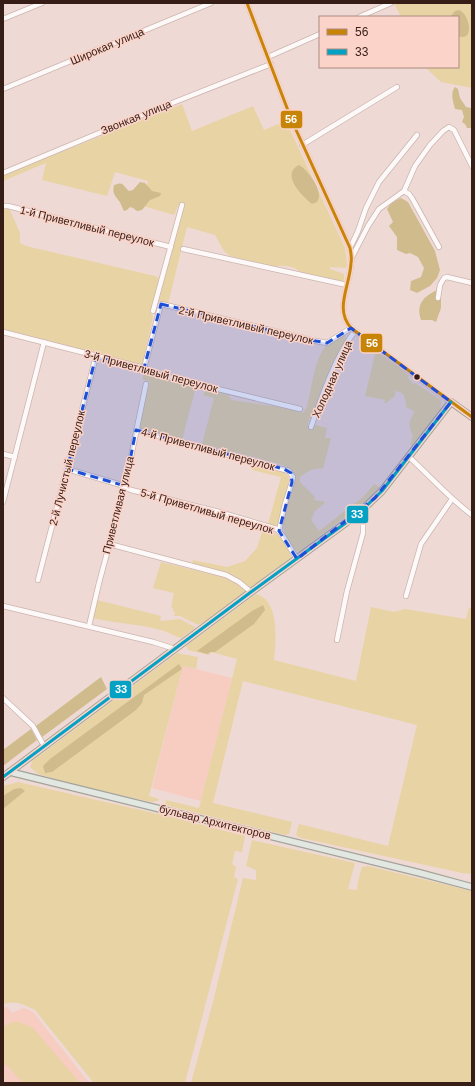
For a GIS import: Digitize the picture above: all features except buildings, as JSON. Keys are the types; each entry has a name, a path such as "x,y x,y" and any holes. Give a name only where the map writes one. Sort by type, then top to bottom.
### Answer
{"main road":[{"path":"3,777 358,514 382,490 451,402 472,417"},
{"name":"бульвар Архитекторов","path":"10,772 472,887"},
{"name":"бульвар Архитекторов","path":"420,873 472,883"}],"street":[{"path":"3,19 42,3"},
{"name":"Широкая улица","path":"3,89 211,3"},
{"path":"247,3 302,145 350,248 352,264 343,306 345,319 353,330 451,402"},
{"path":"361,16 391,3"},
{"path":"268,57 319,34"},
{"name":"Звонкая улица","path":"3,173 159,108 271,64"},
{"path":"302,145 397,87"},
{"path":"352,258 368,226 379,209 404,191 415,166 430,145 446,128 452,128 457,135 472,166"},
{"path":"350,248 366,208 379,182 417,135"},
{"path":"404,191 412,198 439,247"},
{"path":"153,311 182,205"},
{"name":"1-й Приветливый переулок","path":"3,206 171,247"},
{"path":"182,249 347,285"},
{"path":"438,298 440,285 444,278 447,277 472,283"},
{"name":"2-й Приветливый переулок","path":"144,368 160,304 316,342 327,343 353,330"},
{"name":"Холодная улица","path":"311,427 326,388 353,330"},
{"name":"3-й Приветливый переулок","path":"3,332 144,368 152,373 300,409"},
{"path":"3,502 44,342"},
{"name":"2-й Лучистый переулок","path":"38,580 96,356"},
{"name":"Приветливая улица","path":"90,626 124,486 146,384"},
{"name":"4-й Приветливый переулок","path":"136,430 289,471 293,477 279,531"},
{"path":"3,454 15,457"},
{"path":"409,457 452,499 472,515"},
{"name":"5-й Приветливый переулок","path":"67,469 124,486 131,490 219,512 277,529 279,531"},
{"path":"406,596 421,544 452,499"},
{"path":"337,640 347,591 363,533 363,525 358,514"},
{"path":"279,531 297,559"},
{"path":"110,544 226,575 239,582 251,592"},
{"path":"3,606 90,626 175,649"},
{"path":"3,698 33,726 44,746"}],"highlighted area":[{"path":"161,304 327,343 351,328 451,402 375,498 297,559 279,531 292,482 291,473 284,469 136,430 125,486 67,469 96,356 144,368"}],"shaded area":[{"path":"394,3 472,3 472,88 441,82 426,68 459,68 459,16 400,16"},
{"path":"459,10 463,13 468,22 469,32 463,37 459,36 459,16 451,16 455,11"},
{"path":"455,87 458,89 460,98 466,107 472,107 472,128 467,128 462,122 464,117 462,110 455,109 452,94"},
{"path":"182,104 192,131 253,106 264,130 286,121 345,248 347,263 346,268 330,267 330,269 344,274 344,281 342,282 302,273 289,266 274,267 230,256 224,251 215,235 187,227 168,304 159,301 183,205 182,203 178,206 174,215 143,206 148,181 115,172 107,196 42,180 46,163 3,181 3,175"},
{"path":"299,165 306,170 317,188 319,198 317,202 312,204 303,196 298,191 292,179 294,169"},
{"path":"140,182 145,183 152,191 161,193 160,196 150,200 142,210 137,211 130,207 124,211 114,194 114,185 123,184 129,191 133,190"},
{"path":"401,198 408,202 435,251 440,270 437,278 430,286 417,293 410,290 411,281 421,277 424,268 418,257 410,253 406,254 397,250 397,237 389,226 393,222 387,209 392,202"},
{"path":"7,208 10,210 20,233 20,243 26,246 159,278 151,313 153,317 142,365 3,329 3,209"},
{"path":"441,288 441,308 436,322 432,320 421,320 419,308 423,300 426,296"},
{"path":"345,335 346,339 308,422 308,426 316,425 327,428 325,438 331,438 323,469 314,469 308,472 300,477 300,482 315,497 314,500 323,501 325,503 315,511 311,520 319,531 363,497 374,484 380,487 367,500 298,552 292,547 288,540 284,532 283,525 294,475 292,471 280,464 202,444 214,398 203,395 205,389 228,395 232,400 285,408 303,413 307,407 314,373 320,356 328,344"},
{"path":"364,343 401,369 409,376 408,378 413,384 415,383 441,400 439,411 425,431 411,446 410,444 413,436 410,429 410,422 414,411 406,407 403,395 396,391 394,397 386,403 384,403 385,400 365,396 375,354 369,349 363,347"},
{"path":"144,373 196,387 182,440 140,429 139,424 150,382 142,379"},
{"path":"254,463 280,470 284,472 289,480 279,524 274,526 268,524 281,477 252,470"},
{"path":"245,522 262,527 276,534 285,543 290,552 291,558 250,588 236,577 192,564 193,560 227,567 245,561 257,548 262,532 243,528"},
{"path":"161,562 227,578 244,588 245,592 206,621 198,625 180,616 174,616 175,612 171,607 174,593 153,588"},
{"path":"256,594 264,598 269,604 273,613 276,632 274,660 356,681 371,607 394,612 405,609 466,619 469,607 472,609 472,874 301,838 296,835 299,824 388,846 417,725 243,681 213,803 292,822 289,834 285,835 165,805 166,800 199,808 237,659 211,652 209,655 188,650 186,646"},
{"path":"97,600 161,616 160,621 180,619 195,627 181,638 153,628 92,618"},
{"path":"263,605 265,610 254,624 215,652 207,654 197,651 252,611"},
{"path":"177,653 198,657 196,669 183,666 149,796 159,799 158,801 151,802 72,784 38,774 30,767 33,759"},
{"path":"179,664 182,669 144,695 142,703 136,710 52,772 45,773 43,766 50,759"},
{"path":"183,666 232,678 201,801 152,788"},
{"path":"101,677 107,689 42,737 36,726"},
{"path":"31,729 37,740 3,766 3,750"},
{"path":"18,782 171,817 245,836 242,852 235,851 232,864 236,867 234,877 238,879 185,1083 94,1083 35,1010 19,1003 12,1002 3,1004 3,786"},
{"path":"21,788 25,791 3,809 3,796 14,789"},
{"path":"252,840 355,863 348,889 357,890 362,867 368,866 472,891 472,1083 191,1083 213,1002 243,878 256,880 256,870 246,866"},
{"path":"7,1007 12,1013 24,1008 33,1012 89,1083 3,1083 3,1008"},
{"path":"12,1022 19,1022 33,1028 80,1083 23,1083 6,1064 3,1066 3,1027"}],"transit line":[{"name":"56","path":"247,3 292,121 350,248 350,272 343,305 346,321 351,328 472,417"},
{"name":"33","path":"3,777 358,514 382,491 451,402"}]}
